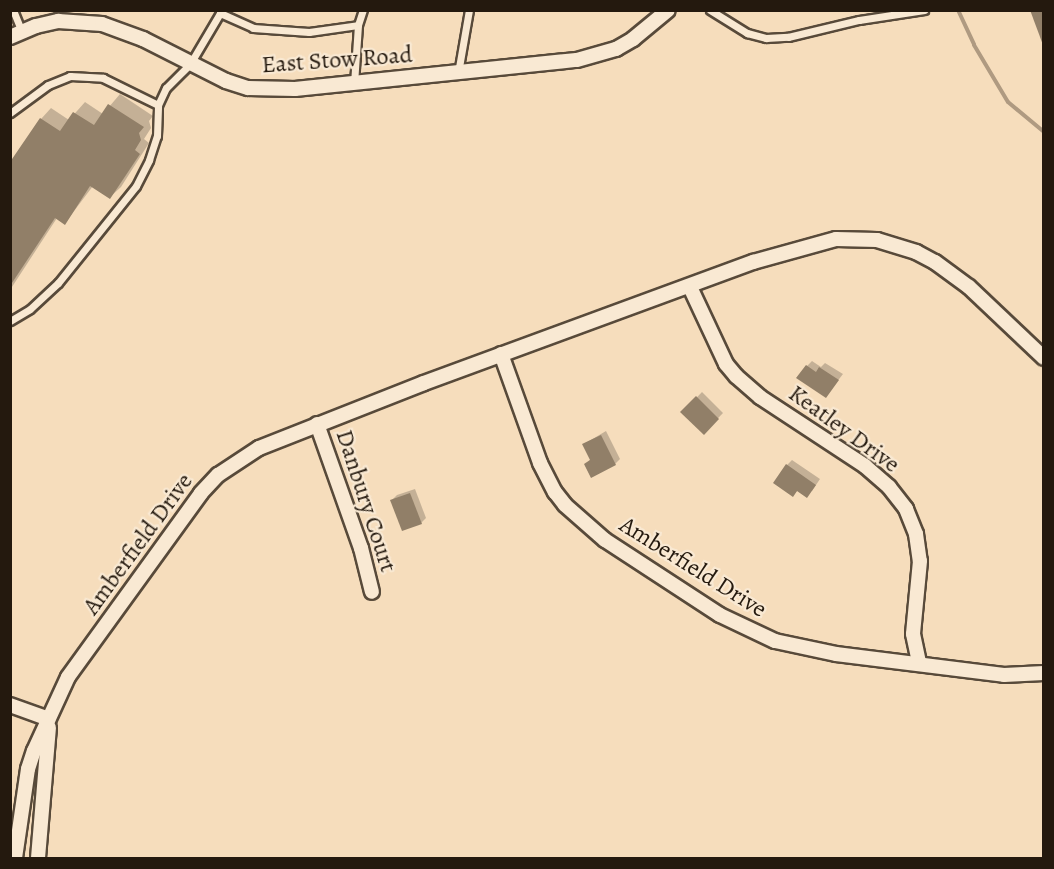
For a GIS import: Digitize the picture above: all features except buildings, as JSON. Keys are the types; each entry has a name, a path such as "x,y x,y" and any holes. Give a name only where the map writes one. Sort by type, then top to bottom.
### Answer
{"street":[{"name":"East Stow Road","path":"16,35 80,16 123,30 226,81 248,88 295,89 458,73 597,55 633,39 668,10"},
{"name":"Amberfield Drive","path":"15,858 28,769 34,751 58,697 86,651 201,493 218,475 245,456 281,437 501,354 816,242 836,239 877,240 916,252 952,274 1044,358"},
{"name":"Keatley Drive","path":"690,287 726,364 736,376 760,397 864,466 889,487 906,509 916,534 920,561 913,634 919,663"},
{"name":"Amberfield Drive","path":"501,354 522,419 546,478 565,505 590,529 694,599 756,634 775,641 826,652 1004,675 1044,673"},
{"name":"Danbury Court","path":"317,424 361,548 372,592"},
{"path":"10,705 50,719"},
{"name":"Amberfield Drive","path":"38,858 50,719"}],"lane":[{"path":"13,10 16,35"},
{"path":"354,83 358,25 363,10"},
{"path":"458,73 469,10"},
{"path":"710,10 747,33 766,38 788,37 859,20 924,10"},
{"path":"10,321 30,309 58,283 136,186 149,160 157,136 158,105 166,88 190,64 219,12 253,28 309,32 358,25"},
{"path":"10,113 48,85 70,76 103,78 158,105"}],"waterway":[{"path":"958,10 974,45 1008,102 1044,132"}]}
